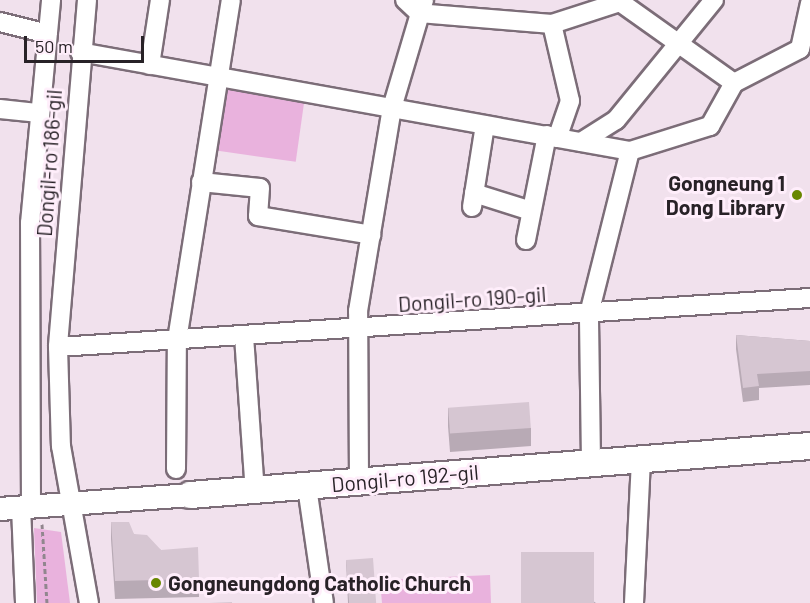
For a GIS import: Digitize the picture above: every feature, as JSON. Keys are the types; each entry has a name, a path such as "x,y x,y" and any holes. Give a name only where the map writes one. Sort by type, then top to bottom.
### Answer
{"main road":[{"name":"Dongil-ro 192-gil","path":"190,495 255,493 359,480 810,446"}],"street":[{"path":"25,603 23,511 30,223 37,113 51,0"},
{"name":"Dongil-ro 186-gil","path":"58,347 80,52 87,0"},
{"path":"150,65 160,0"},
{"path":"176,469 177,340 231,0"},
{"path":"405,0 422,6 552,24 588,6 620,2 734,83"},
{"path":"581,142 616,120 681,45 702,8 714,0"},
{"path":"80,52 630,151 710,126 734,83 800,49 810,3"},
{"path":"359,480 358,329 371,235 393,108 422,6"},
{"path":"0,22 48,34"},
{"path":"526,240 528,210 552,137 570,101 552,24"},
{"path":"0,109 37,113"},
{"path":"485,125 473,200 528,210"},
{"path":"591,462 589,314 630,151"},
{"path":"201,183 260,188 258,216 371,235"},
{"name":"Dongil-ro 190-gil","path":"58,347 810,298"},
{"path":"244,336 255,493"},
{"path":"58,347 61,446 69,504 89,603"},
{"path":"634,603 641,459"},
{"path":"307,487 324,603"},
{"name":"Dongil-ro 192-gil","path":"23,511 69,504 190,495"}],"path":[{"path":"23,511 47,603"}],"shaded area":[{"path":"224,83 305,94 296,162 215,150"},
{"path":"34,528 61,532 70,603 37,603"},
{"path":"490,575 491,603 382,603 380,580"}],"building":[{"path":"736,335 810,341 810,371 757,374 759,386 743,388"},
{"path":"529,402 531,428 450,434 448,408"},
{"path":"111,522 129,522 134,534 147,535 161,550 198,547 199,579 115,581"},
{"path":"521,552 594,552 594,603 521,603"},
{"path":"373,558 376,603 349,603 346,560"}],"place":[{"name":"Gongneung 1 Dong Library","path":"797,195"},
{"name":"Gongneungdong Catholic Church","path":"156,583"}]}
